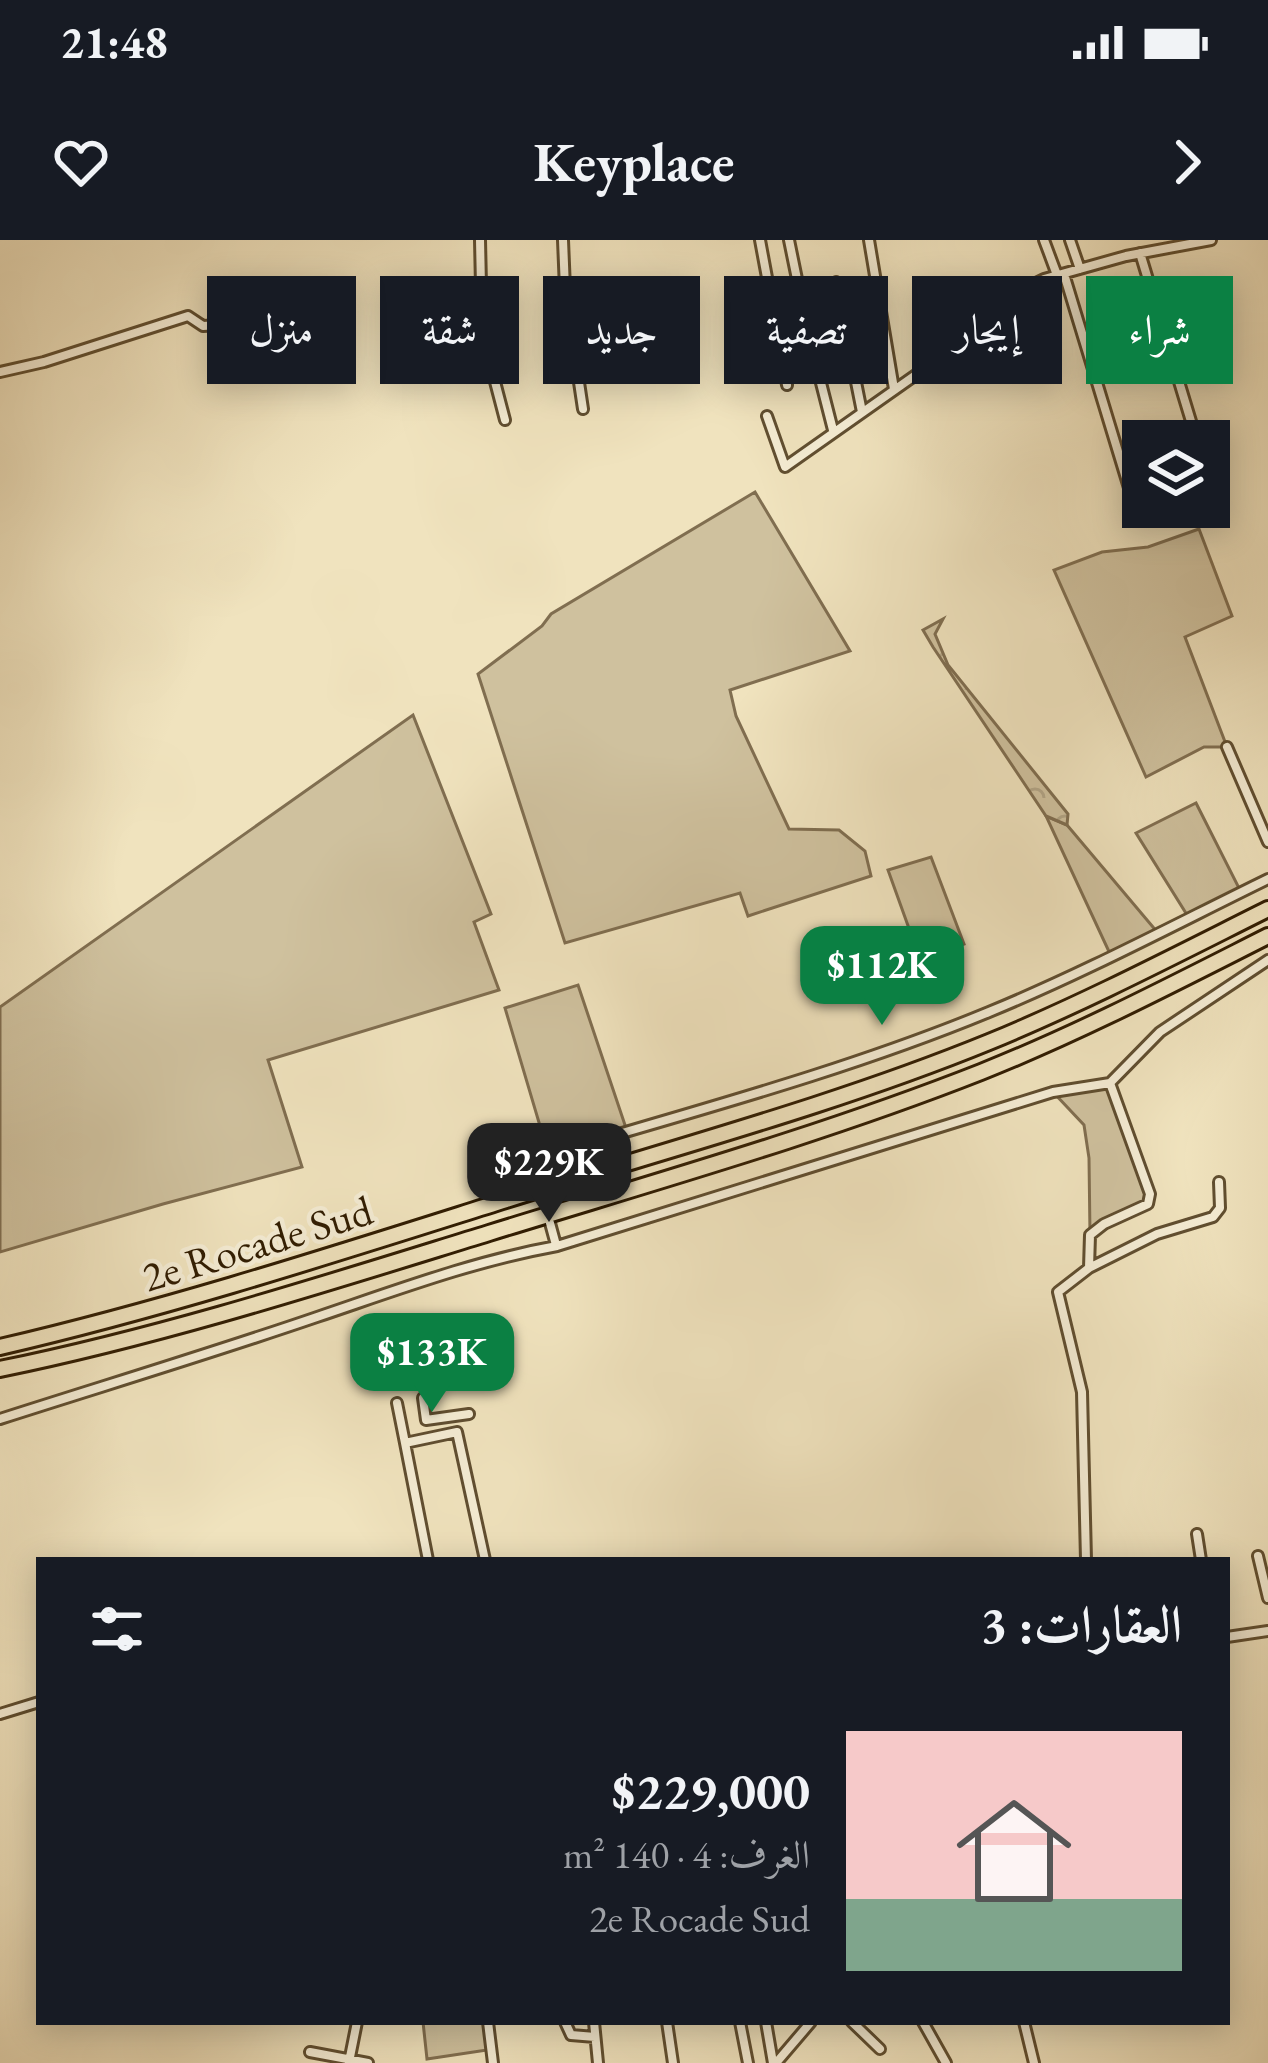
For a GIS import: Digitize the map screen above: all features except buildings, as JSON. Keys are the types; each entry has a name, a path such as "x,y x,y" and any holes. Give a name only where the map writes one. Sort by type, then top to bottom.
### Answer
{"highway":[{"name":"2e Rocade Sud","path":"0,1347 263,1277 872,1084 1053,1014 1268,909"},
{"name":"2e Rocade Sud","path":"0,1370 221,1316 832,1126 1034,1049 1268,936"}],"street":[{"path":"480,240 482,332 505,420"},
{"path":"562,240 583,409"},
{"path":"760,240 787,386"},
{"path":"790,240 833,430"},
{"path":"869,240 894,389"},
{"path":"1044,240 1061,274 1122,467"},
{"path":"1070,240 1080,269"},
{"path":"1122,240 1126,256"},
{"path":"767,416 785,467 937,360 1005,298 1061,274 1211,240"},
{"path":"1140,253 1191,420"},
{"path":"0,372 188,316 207,326"},
{"path":"856,384 862,412"},
{"path":"1228,747 1268,842"},
{"path":"536,1178 536,1168 547,1155 800,1080 992,1011 1268,879"},
{"path":"0,1419 406,1284 556,1246 1053,1092 1110,1083 1160,1032 1268,960"},
{"path":"1089,1268 1090,1235 1148,1204 1150,1194 1110,1083"},
{"path":"1086,1557 1082,1392 1058,1292 1089,1268 1157,1234 1213,1217 1220,1208 1219,1182"},
{"path":"550,1223 556,1246"},
{"path":"423,1398 426,1420 469,1414"},
{"path":"397,1403 427,1557"},
{"path":"449,1417 452,1433"},
{"path":"405,1443 457,1432 484,1557"},
{"path":"1197,1534 1201,1557"},
{"path":"1262,1561 1268,1598"},
{"path":"1230,1637 1268,1631"},
{"path":"0,1714 36,1703"},
{"path":"349,2062 357,2025"},
{"path":"488,2025 493,2063"},
{"path":"566,2025 571,2036 596,2037"},
{"path":"594,2025 598,2063"},
{"path":"667,2025 673,2063"},
{"path":"741,2025 748,2063"},
{"path":"767,2025 775,2063"},
{"path":"775,2063 808,2025"},
{"path":"855,2025 880,2049"},
{"path":"925,2025 946,2063"},
{"path":"1025,2025 1034,2063"},
{"path":"310,2052 368,2063"}],"green space":[{"path":"755,492 850,651 730,690 736,716 789,829 839,830 865,851 871,876 748,916 740,893 565,943 478,674 551,614"},
{"path":"1199,529 1232,616 1185,637 1227,747 1204,747 1146,777 1054,570 1102,552 1148,547"},
{"path":"943,619 935,634 948,665 1068,814 1067,825 1046,816 933,647 923,630"},
{"path":"413,715 491,914 474,922 499,990 268,1060 302,1167 0,1252 0,1007"},
{"path":"1196,803 1241,892 1189,918 1136,833"},
{"path":"1046,816 1067,825 1158,933 1111,956"},
{"path":"931,857 964,944 920,959 888,870"},
{"path":"578,985 627,1131 547,1155 536,1168 526,1165 546,1146 505,1008"},
{"path":"1110,1083 1150,1194 1148,1204 1090,1235 1084,1125 1053,1092"},
{"path":"423,2025 484,2025 487,2050 427,2059"}]}
